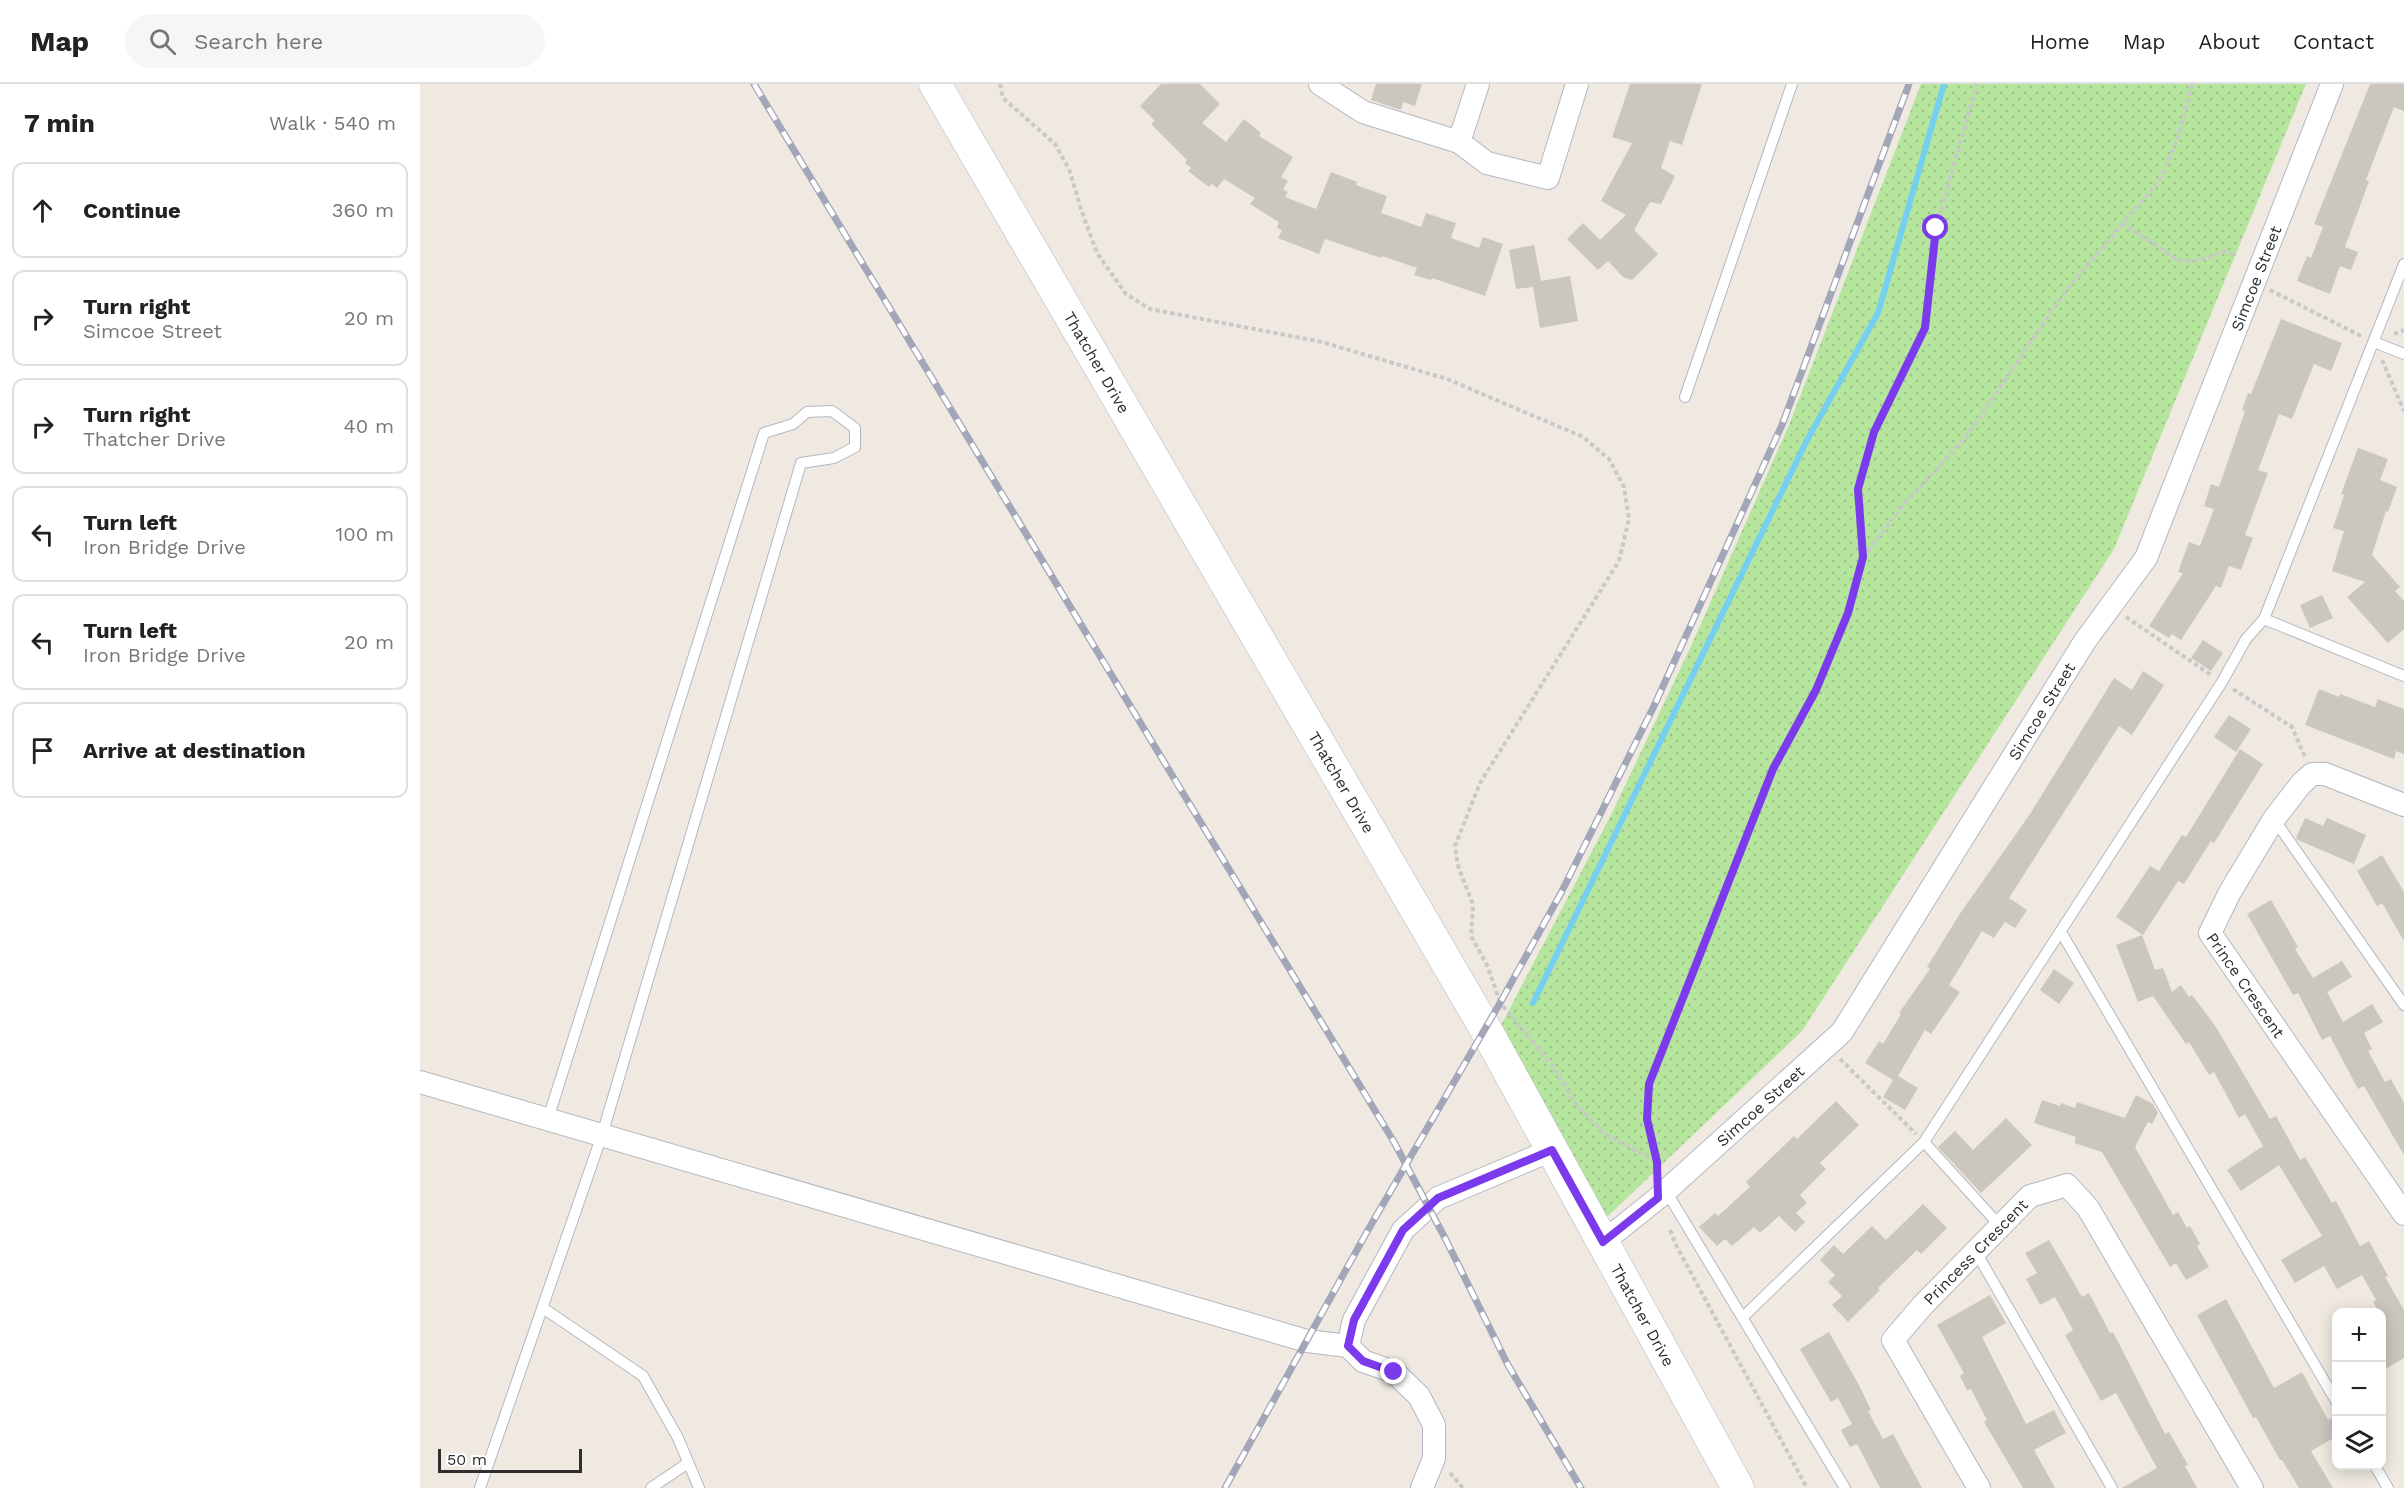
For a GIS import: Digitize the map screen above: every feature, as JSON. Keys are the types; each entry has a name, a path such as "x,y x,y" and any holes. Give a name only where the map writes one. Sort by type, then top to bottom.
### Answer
{"main road":[{"name":"Thatcher Drive","path":"935,84 1485,1028 1738,1488"}],"street":[{"path":"1320,84 1363,112 1459,142 1487,163 1548,178 1577,84"},
{"path":"1459,142 1478,84"},
{"name":"Simcoe Street","path":"1603,1242 1662,1194 1842,1032 2085,641 2146,558 2332,84"},
{"name":"Prince Crescent","path":"2404,805 2325,774 2312,774 2301,784 2274,819 2230,892 2210,933 2404,1214"},
{"path":"420,1082 1307,1341 1348,1346 1363,1361 1394,1372 1419,1396 1434,1425 1434,1458 1422,1488"},
{"path":"1348,1346 1354,1320 1403,1230 1438,1198 1552,1150"},
{"name":"Princess Crescent","path":"1979,1488 1893,1340 1923,1305 2030,1196 2067,1185 2088,1208 2252,1488"}],"lane":[{"path":"1684,397 1792,84"},
{"path":"1743,1317 1924,1142 2222,682 2246,639 2264,619 2404,264"},
{"path":"2374,342 2404,354"},
{"path":"480,1488 602,1135 801,462 834,458 855,447 855,428 832,411 807,412 793,424 764,433 548,1119"},
{"path":"2264,619 2404,676"},
{"path":"2274,819 2404,1005"},
{"path":"2061,932 2332,1393"},
{"path":"1924,1142 2001,1227"},
{"path":"1662,1194 1743,1317 1845,1488"},
{"path":"1976,1252 2112,1488"},
{"path":"543,1308 643,1376 678,1438 699,1488"},
{"path":"651,1488 688,1463"},
{"path":"2377,1470 2388,1488"}],"path":[{"path":"1000,84 1003,98 1055,144 1069,169 1097,253 1126,294 1150,309 1322,342 1447,379 1583,436 1609,459 1624,487 1629,519 1619,561 1480,783 1455,846 1458,866 1473,905 1471,936 1487,965 1500,1003 1552,1065 1575,1103 1603,1133 1657,1162"},
{"path":"1808,1488 1677,1247 1662,1194 1647,1119 1649,1084 1773,769 1816,690 1848,613 1863,557 1858,489 1874,432 1925,328 1936,228 1977,84"},
{"path":"1863,557 1905,503 1967,436 2064,293 2159,181 2178,138 2192,84"},
{"path":"2122,223 2178,260 2197,260 2224,251 2235,255"},
{"path":"2254,282 2374,342 2404,411"},
{"path":"1826,1046 1924,1142"}],"green space":[{"path":"1921,84 2306,84 2114,549 1802,1031 1608,1216 1593,1209 1498,1031 1612,813 1692,644 1789,425"}],"building":[{"path":"1161,84 1200,84 1220,104 1202,123 1226,142 1244,119 1261,133 1259,136 1293,157 1281,177 1288,181 1283,189 1288,192 1285,197 1316,209 1331,172 1357,182 1356,185 1387,196 1381,213 1421,227 1426,213 1456,223 1451,238 1479,248 1483,237 1503,244 1485,296 1432,278 1431,280 1414,275 1417,268 1325,239 1319,254 1278,238 1282,230 1277,228 1279,222 1250,204 1255,198 1224,179 1217,188 1212,184 1209,187 1188,171 1191,168 1185,163 1187,160 1151,124 1155,121 1140,106"},
{"path":"1376,84 1422,84 1415,106 1403,102 1401,110 1371,100"},
{"path":"1630,84 1702,84 1682,145 1670,141 1661,168 1675,176 1661,204 1650,202 1634,230 1658,254 1632,280 1623,277 1608,261 1598,270 1567,239 1583,223 1600,240 1626,215 1601,201 1632,143 1612,137"},
{"path":"2370,84 2404,84 2404,111 2394,107 2366,180 2369,181 2345,247 2358,252 2351,270 2340,266 2330,294 2297,281 2307,256 2311,258 2323,227 2314,224"},
{"path":"1534,245 1541,281 1570,276 1578,321 1540,328 1533,287 1516,289 1509,250"},
{"path":"2281,319 2342,343 2331,371 2314,364 2292,419 2279,414 2258,470 2268,473 2245,535 2253,538 2241,570 2229,566 2221,588 2216,586 2181,640 2172,634 2169,638 2149,626 2183,573 2178,572 2189,542 2200,546 2214,509 2204,506 2211,484 2219,487 2245,411 2242,410 2248,393 2251,394"},
{"path":"2358,448 2388,459 2380,480 2397,487 2388,512 2386,511 2372,555 2400,587 2395,591 2404,601 2404,629 2388,643 2347,597 2365,582 2332,571 2344,531 2333,528 2344,495 2341,494"},
{"path":"2322,595 2333,618 2310,628 2300,605"},
{"path":"2203,640 2223,653 2211,671 2191,658"},
{"path":"2143,671 2164,685 2132,735 2119,726 2009,898 2027,910 2015,928 2005,922 1994,938 1982,931 1949,985 1960,992 1931,1034 1925,1030 1898,1076 1918,1088 1905,1110 1883,1097 1893,1080 1865,1063 1879,1041 1883,1044 1901,1014 1899,1013 1930,969 1927,967 1959,915 2030,814 2114,678 2132,690"},
{"path":"2319,689 2375,707 2378,699 2404,709 2404,754 2396,751 2394,759 2305,725"},
{"path":"2229,715 2251,729 2236,752 2214,737"},
{"path":"2240,749 2263,764 2214,843 2211,841 2184,884 2178,881 2143,935 2116,917 2150,866 2159,871 2182,835 2186,837"},
{"path":"2305,818 2323,826 2327,818 2366,835 2354,864 2298,840 2296,838"},
{"path":"2382,855 2404,892 2404,941 2382,903 2377,906 2357,871"},
{"path":"2271,900 2298,947 2295,949 2313,978 2342,961 2352,977 2327,992 2343,1022 2372,1004 2383,1022 2364,1033 2372,1049 2368,1051 2385,1082 2391,1079 2404,1103 2404,1155 2364,1086 2358,1089 2330,1036 2322,1040 2298,993 2293,995 2247,914"},
{"path":"2142,935 2155,970 2163,968 2172,992 2181,985 2189,997 2192,995 2216,1027 2270,1119 2276,1116 2300,1160 2305,1157 2332,1203 2336,1201 2360,1246 2369,1241 2388,1276 2385,1277 2404,1310 2404,1358 2386,1369 2386,1308 2377,1308 2373,1302 2376,1300 2362,1275 2337,1289 2324,1266 2295,1283 2281,1260 2322,1236 2279,1165 2241,1191 2227,1170 2263,1146 2245,1114 2239,1118 2214,1072 2209,1075 2189,1042 2186,1044 2153,996 2138,1002 2116,945"},
{"path":"2054,969 2074,983 2059,1004 2040,990"},
{"path":"2136,1095 2153,1104 2158,1113 2152,1124 2148,1122 2135,1147 2173,1215 2178,1212 2187,1228 2190,1226 2200,1244 2197,1246 2209,1267 2186,1280 2176,1263 2170,1267 2102,1152 2074,1143 2076,1137 2034,1123 2042,1100 2075,1108 2077,1102 2125,1118"},
{"path":"1836,1101 1859,1125 1820,1163 1826,1169 1800,1195 1807,1203 1796,1213 1805,1222 1795,1232 1779,1216 1760,1233 1754,1227 1732,1246 1725,1239 1717,1246 1699,1227 1715,1213 1718,1216 1750,1187 1746,1182 1794,1136 1797,1139"},
{"path":"2006,1118 2032,1145 1981,1193 1938,1147 1955,1131 1973,1150"},
{"path":"1923,1204 1947,1228 1921,1254 1917,1250 1878,1288 1880,1290 1848,1322 1832,1305 1842,1296 1828,1282 1835,1275 1820,1260 1834,1245 1843,1254 1872,1226 1886,1240"},
{"path":"2049,1240 2082,1297 2089,1293 2110,1333 2113,1332 2165,1434 2169,1432 2188,1465 2185,1466 2197,1488 2122,1488 2157,1468 2116,1393 2101,1401 2065,1335 2073,1330 2055,1297 2040,1305 2026,1279 2037,1273 2025,1253"},
{"path":"1990,1295 2006,1323 1982,1337 2026,1424 2054,1410 2066,1433 2034,1450 2055,1488 2023,1488 1984,1422 1987,1420 1971,1389 1967,1390 1960,1376 1964,1373 1937,1325"},
{"path":"2226,1299 2274,1388 2302,1372 2328,1420 2332,1418 2332,1439 2311,1451 2333,1488 2299,1488 2256,1417 2253,1418 2197,1315"},
{"path":"1829,1332 1859,1385 1871,1410 1868,1411 1883,1439 1893,1434 1922,1488 1880,1488 1857,1444 1850,1447 1841,1430 1852,1424 1838,1398 1831,1402 1800,1349"}],"waterway":[{"path":"1533,1003 1806,442 1878,313 1944,84"}],"railway":[{"path":"754,84 1394,1142 1508,1365 1581,1488"},
{"path":"1225,1488 1368,1230 1561,893 1654,706 1782,425 1909,84"}],"route":[{"path":"1394,1372 1363,1361 1348,1346 1354,1320 1403,1230 1438,1198 1552,1150 1603,1242 1658,1198 1657,1162 1647,1119 1649,1084 1690,973 1773,769 1816,690 1848,613 1863,557 1858,489 1874,432 1925,328 1936,228"}]}
